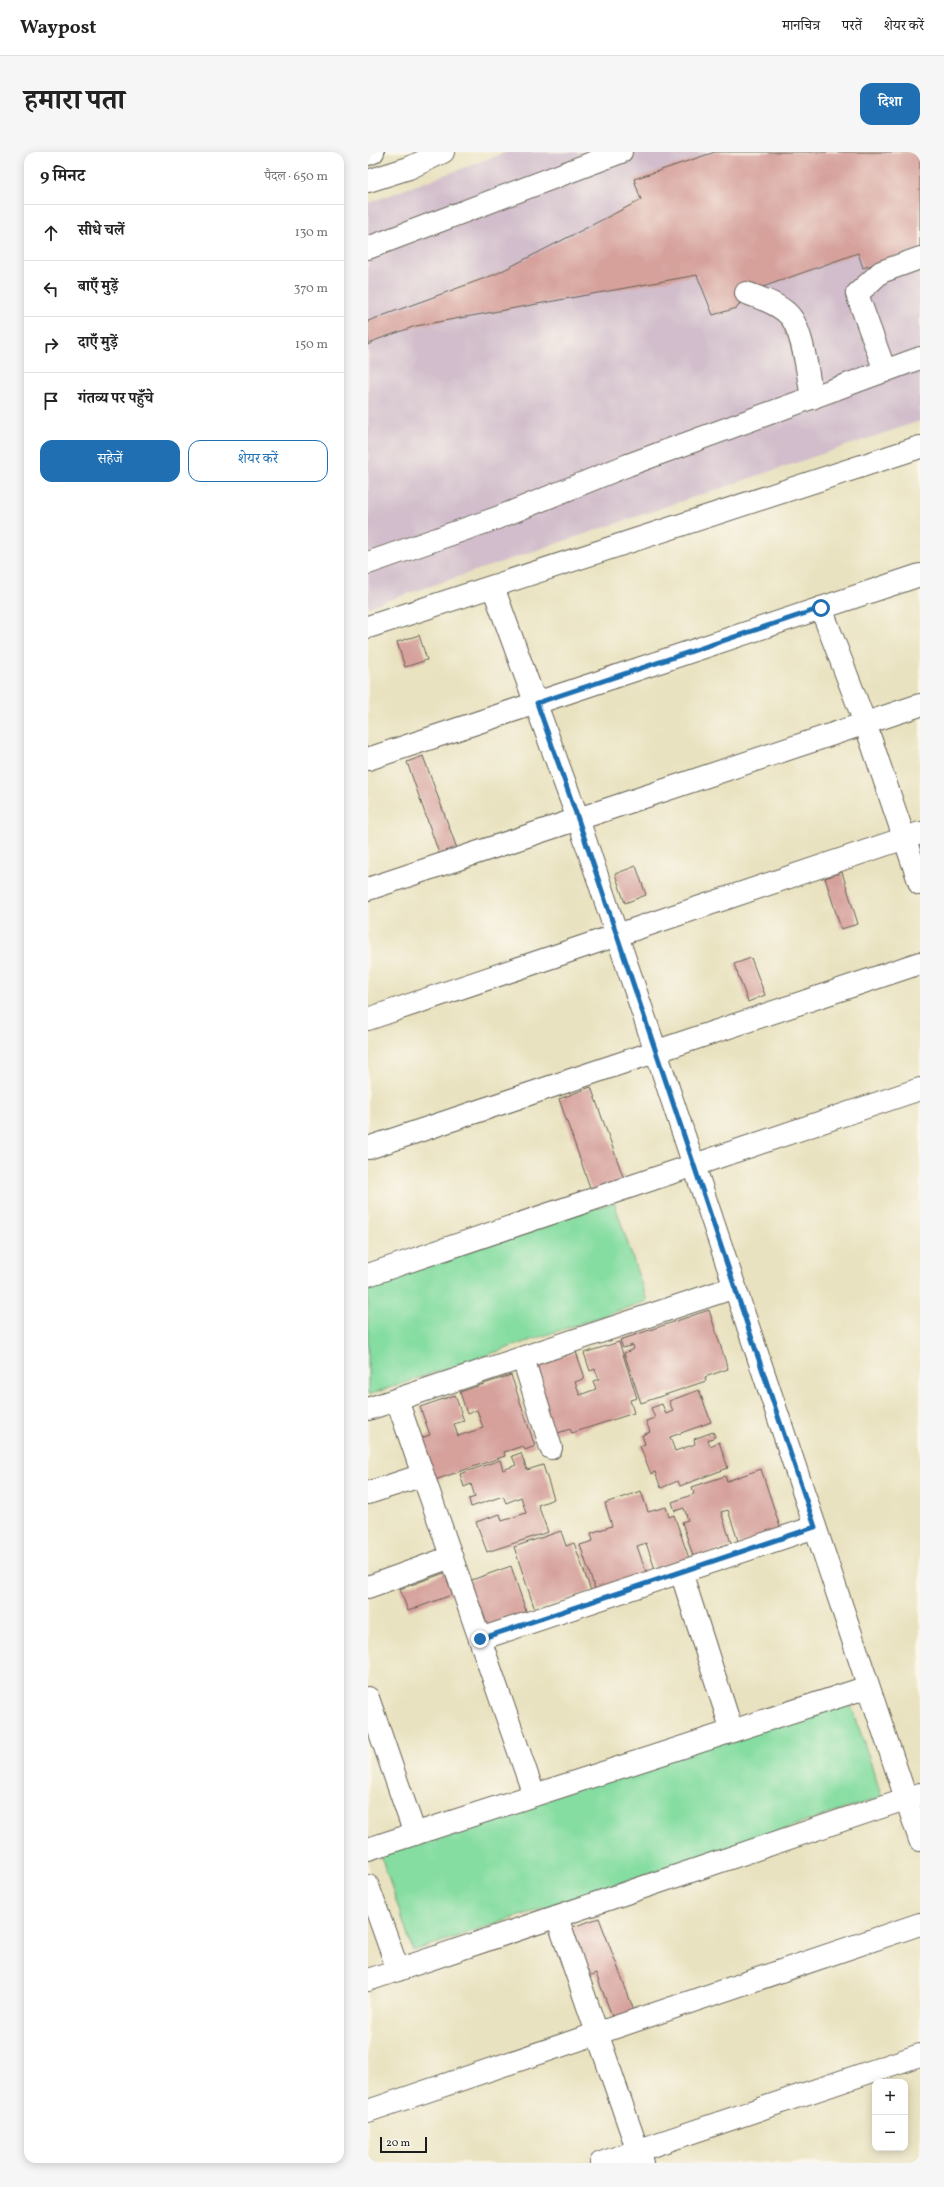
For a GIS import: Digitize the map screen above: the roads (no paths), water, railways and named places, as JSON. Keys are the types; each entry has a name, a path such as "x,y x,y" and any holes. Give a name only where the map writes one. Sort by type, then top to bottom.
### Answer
{"main road":[{"path":"368,154 373,152"},
{"path":"368,181 408,168 443,152"},
{"path":"368,248 621,152"},
{"path":"885,371 857,294 881,272 920,258"},
{"path":"746,293 773,304 788,313 797,327 812,398"},
{"path":"368,563 497,518 628,465 920,358"},
{"path":"368,627 920,447"},
{"path":"368,759 920,575"},
{"path":"493,587 537,703 578,819 868,1687 913,1797 920,1840"},
{"path":"821,608 865,723 912,836 920,884"},
{"path":"368,889 920,705"},
{"path":"368,1019 912,836"},
{"path":"368,1148 920,963"},
{"path":"368,1275 920,1089"},
{"path":"368,1409 735,1288"},
{"path":"523,1358 551,1448"},
{"path":"397,1400 534,1795"},
{"path":"368,1493 423,1475"},
{"path":"480,1639 815,1527"},
{"path":"368,1587 452,1557"},
{"path":"681,1572 732,1731"},
{"path":"368,1849 868,1687"},
{"path":"368,1698 415,1834"},
{"path":"368,1980 913,1797"},
{"path":"368,1886 398,1970"},
{"path":"556,1917 640,2157"},
{"path":"368,2111 920,1924"},
{"path":"601,2163 640,2157 920,2055"}]}
